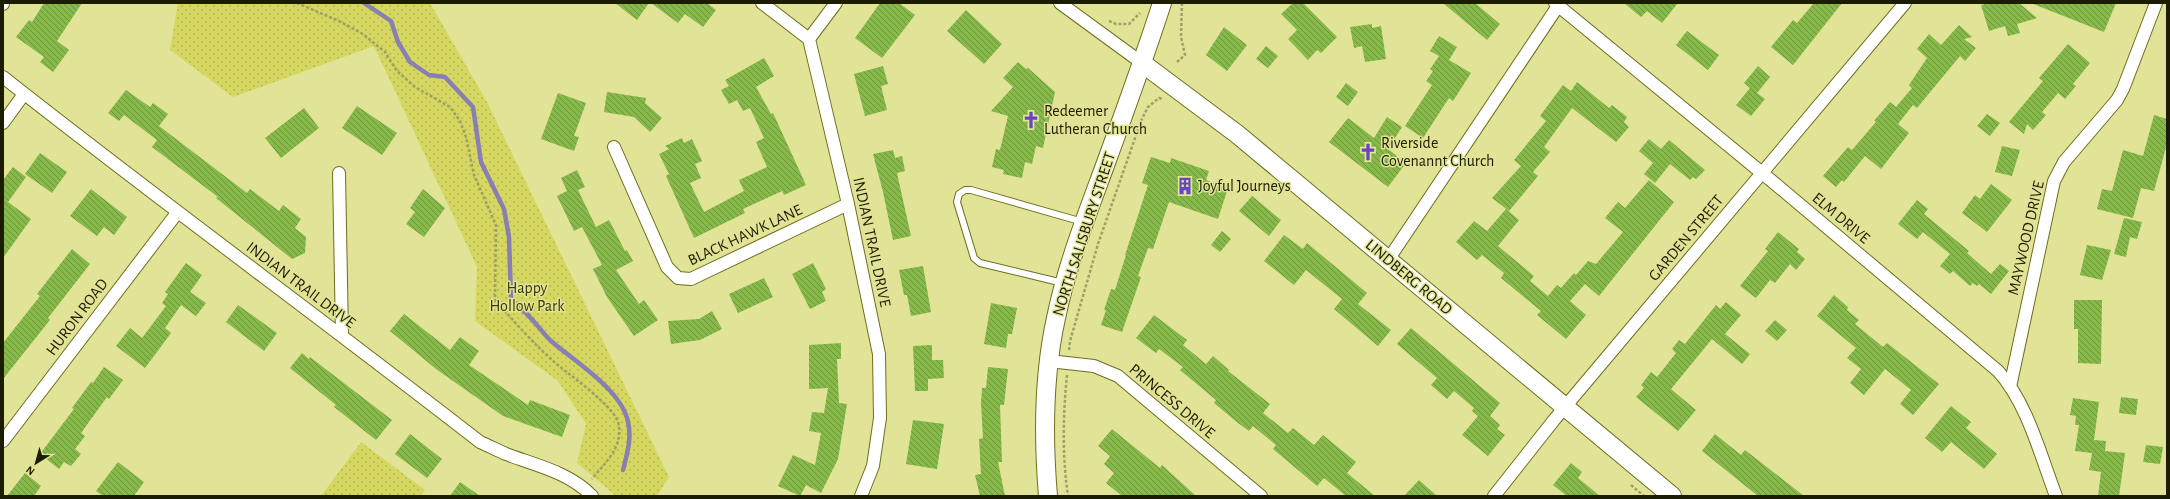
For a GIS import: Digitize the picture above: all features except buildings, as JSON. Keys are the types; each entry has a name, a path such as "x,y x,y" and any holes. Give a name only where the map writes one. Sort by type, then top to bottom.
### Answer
{"street":[{"path":"762,3 809,39 836,3"},
{"path":"1060,3 1142,63"},
{"name":"NORTH SALISBURY STREET","path":"1048,496 1044,412 1055,320 1064,284 1084,222 1142,63 1162,3"},
{"name":"GARDEN STREET","path":"1494,496 1565,406 1761,172 1906,3"},
{"name":"MAYWOOD DRIVE","path":"2010,387 2054,181 2064,162 2120,94 2156,3"},
{"path":"1388,260 1558,4"},
{"name":"ELM DRIVE","path":"1558,4 1987,362 2010,387 2022,410 2056,496"},
{"name":"INDIAN TRAIL DRIVE","path":"809,39 848,204 879,354 880,418 873,466 861,496"},
{"name":"LINDBERG ROAD","path":"1142,63 1237,134 1672,496"},
{"name":"INDIAN TRAIL DRIVE","path":"3,77 177,213 342,335 480,442 506,454 556,472 588,492"},
{"path":"3,123 24,94"},
{"name":"BLACK HAWK LANE","path":"614,147 667,267 678,278 691,279 848,204"},
{"path":"339,173 342,335"},
{"name":"HURON ROAD","path":"3,440 177,213"},
{"name":"PRINCESS DRIVE","path":"1049,361 1094,366 1118,376 1261,496"}],"lane":[{"path":"1064,284 980,263 974,258 957,202 959,194 964,190 971,190 1084,222"}],"path":[{"path":"298,3 339,21 363,34 385,52 397,71 415,88 450,107 460,121 466,137 474,175 491,209 496,225 495,300 549,358 602,401 612,412 619,424 619,437 615,451 588,492"},
{"path":"1177,62 1184,55 1181,37 1182,3"},
{"path":"1103,18 1116,24 1129,24 1136,19 1142,8"},
{"path":"1068,496 1065,472 1063,414 1070,340 1098,244 1141,121 1148,107 1159,98"}],"green space":[{"name":"Happy Hollow Park","path":"178,3 430,3 487,102 669,477 657,496 616,496 577,463 586,424 558,381 475,321 477,267 374,46 233,97 170,50"},
{"path":"361,442 425,490 420,496 321,496"}],"waterway":[{"path":"364,3 391,21 398,42 410,62 429,75 445,77 473,107 481,162 504,209 509,237 511,299 549,339 596,377 617,399 624,410 629,428 628,446 623,470"}],"place":[{"name":"Redeemer Lutheran Church","path":"1031,120"},
{"name":"Riverside Covenannt Church","path":"1368,152"},
{"name":"Joyful Journeys","path":"1185,186"}]}
